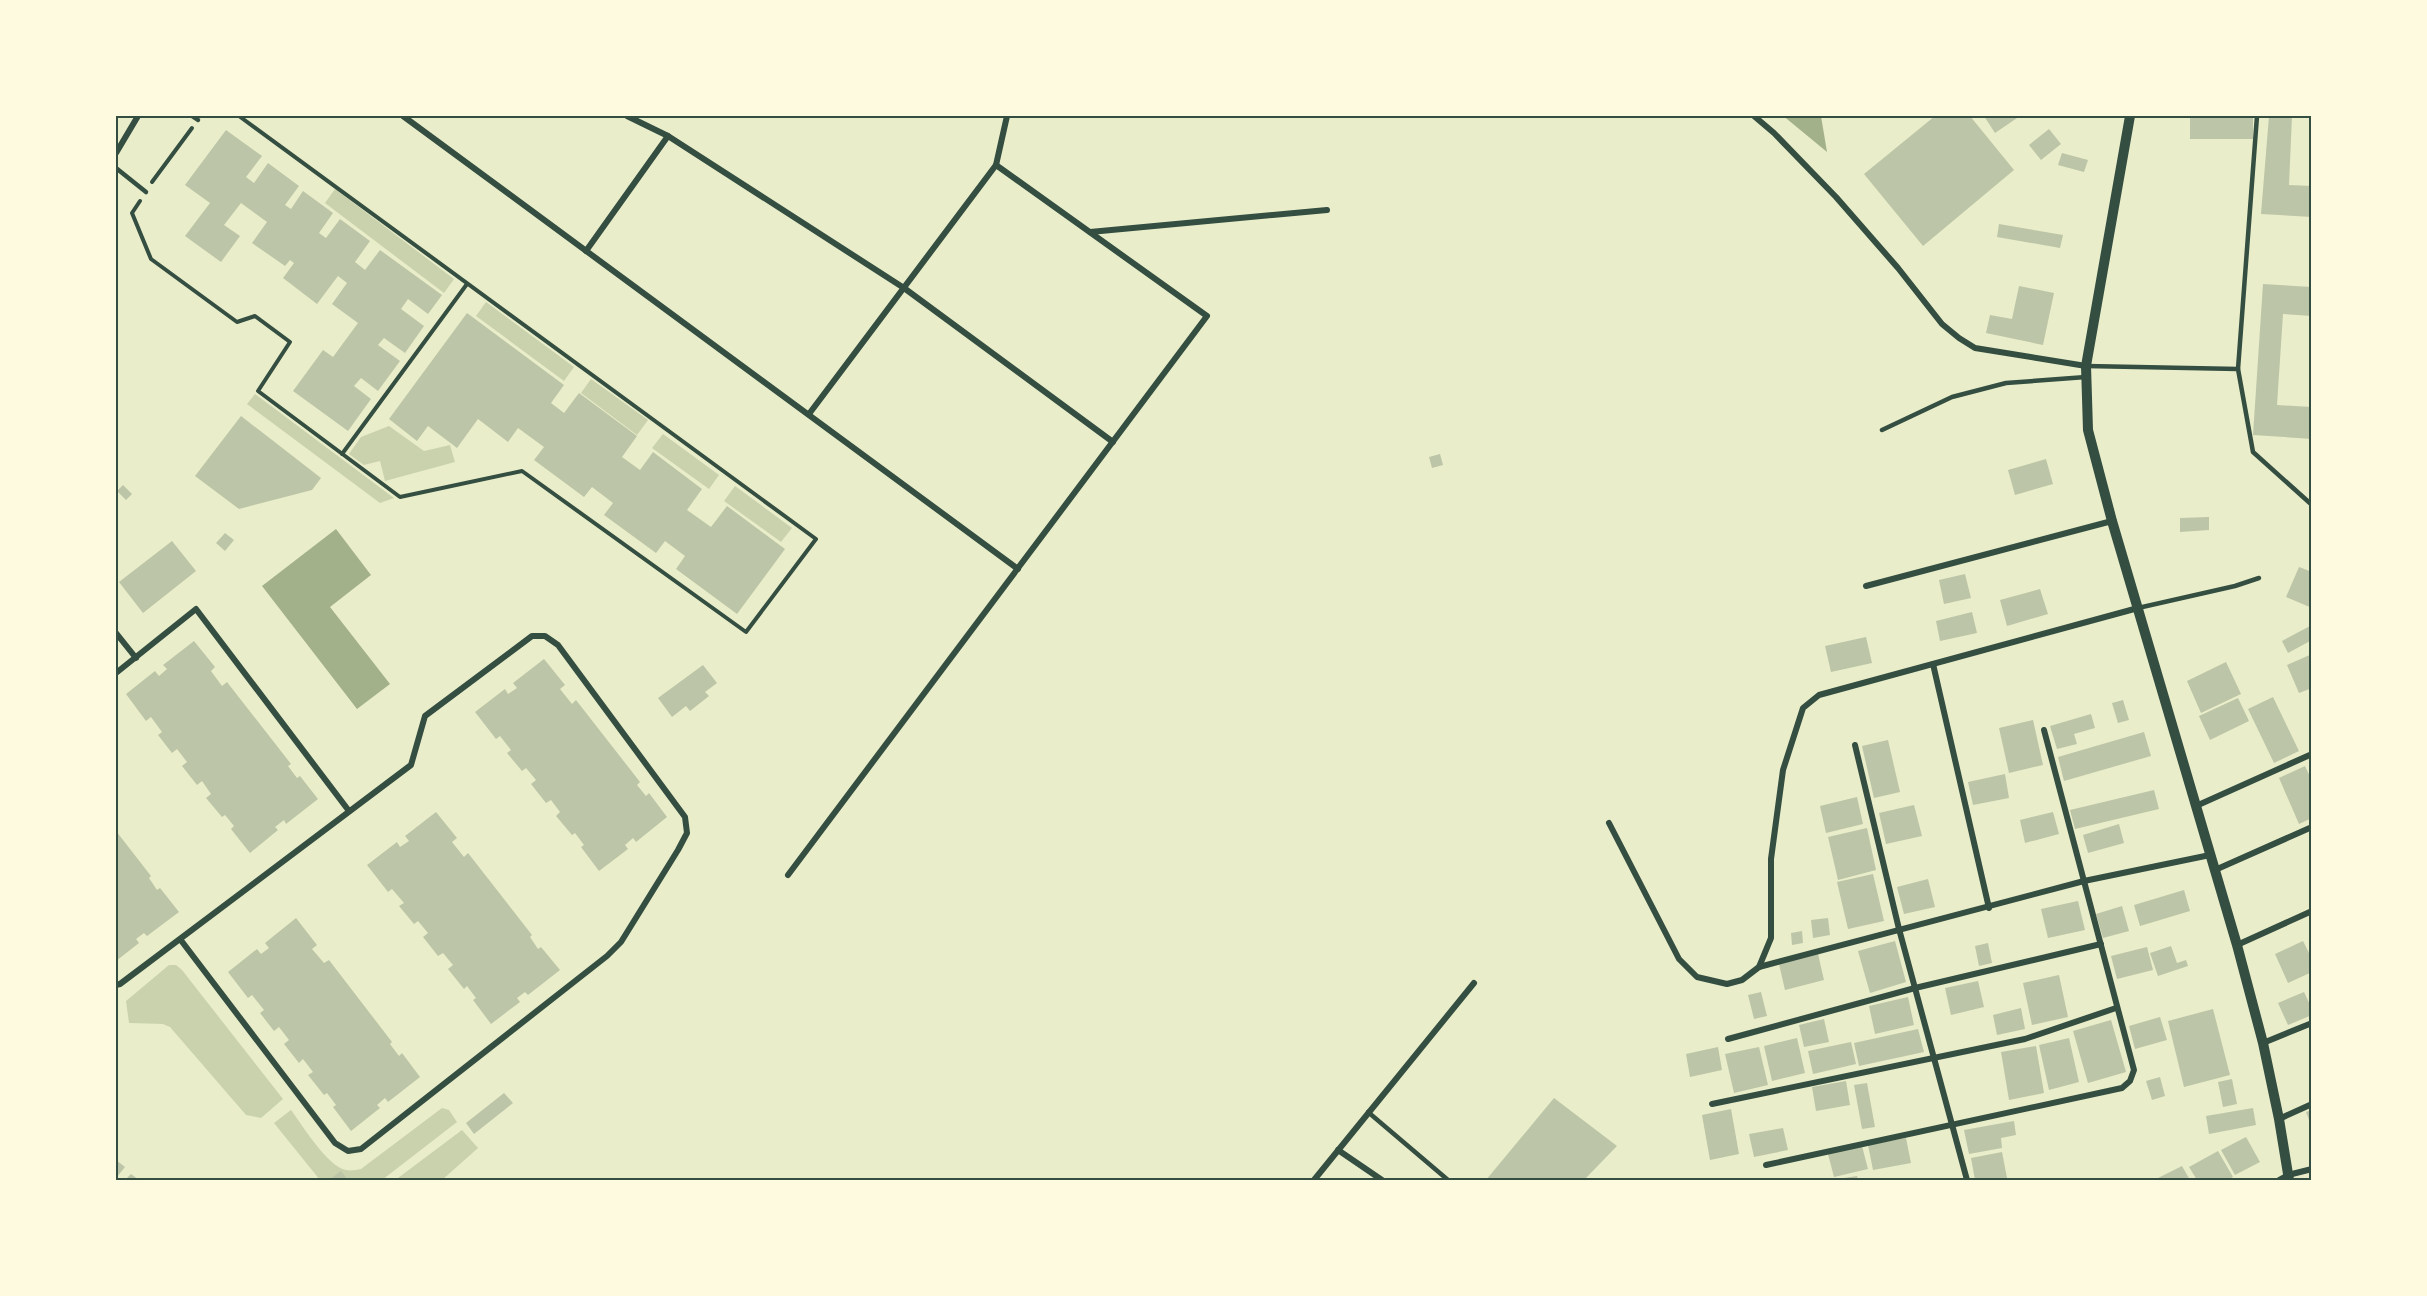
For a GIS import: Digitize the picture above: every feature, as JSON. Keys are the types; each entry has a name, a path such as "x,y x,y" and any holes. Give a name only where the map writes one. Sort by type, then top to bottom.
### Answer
{"street":[{"path":"116,153 138,116"},
{"path":"403,116 1018,569"},
{"path":"627,116 668,136 904,288 1113,442"},
{"path":"809,414 996,165 1006,116"},
{"path":"1754,116 1774,133 1836,197 1898,268 1942,324 1959,338 1975,348 2086,372"},
{"path":"2130,116 2086,372 2088,430 2112,521 2237,945 2263,1043 2279,1119 2285,1179 2312,1169"},
{"path":"586,251 668,136"},
{"path":"788,875 1207,316 996,165"},
{"path":"1089,232 1327,210"},
{"path":"1866,586 2112,521"},
{"path":"1759,967 1771,938 1771,859 1783,770 1803,708 1819,695 2138,608"},
{"path":"116,673 196,609 349,811"},
{"path":"116,633 136,658"},
{"path":"116,985 411,765 425,716 532,636 545,636 558,645 685,817 687,833 621,942 607,956 361,1149 348,1151 335,1143 180,939"},
{"path":"1933,664 1989,908"},
{"path":"1766,1166 2122,1088 2130,1081 2134,1070 2044,730"},
{"path":"1855,745 1899,929 1967,1180"},
{"path":"2196,806 2312,754"},
{"path":"1609,823 1679,958 1697,977 1727,984 1742,980 1759,967 1899,929 1989,908 2084,881 2210,855"},
{"path":"2214,870 2312,827"},
{"path":"2237,945 2312,911"},
{"path":"1728,1039 1915,988 2101,944"},
{"path":"1314,1180 1474,983"},
{"path":"1712,1104 2025,1039 2116,1008"},
{"path":"2263,1043 2312,1023"},
{"path":"2279,1119 2312,1104"},
{"path":"1338,1150 1382,1180"}],"lane":[{"path":"192,116 198,120"},
{"path":"2257,116 2238,369 2253,452 2312,505"},
{"path":"116,168 146,192"},
{"path":"1882,430 1952,397 2006,383 2086,372 2238,369"},
{"path":"2138,608 2235,586 2259,578"},
{"path":"1368,1112 1448,1180"}],"path":[{"path":"198,120 132,213 151,259 237,322 255,316 290,342 258,391 400,497 522,471 746,632 816,539 239,116"},
{"path":"342,453 467,284"}],"shaded area":[{"path":"1783,116 1821,116 1827,152 1787,119"},
{"path":"335,189 454,279 444,293 325,203"},
{"path":"486,302 574,367 564,381 476,316"},
{"path":"591,379 648,420 637,435 581,393"},
{"path":"255,394 394,498 380,503 247,404"},
{"path":"389,426 424,451 450,445 455,462 385,481 380,461 364,465 349,454 361,437"},
{"path":"663,434 719,475 709,489 652,448"},
{"path":"735,486 792,528 781,542 724,501"},
{"path":"336,529 371,575 330,607 390,684 357,709 262,586"},
{"path":"169,965 176,965 182,970 283,1099 261,1118 246,1115 170,1027 163,1024 129,1023 126,1001"},
{"path":"442,1108 449,1110 457,1122 382,1180 320,1180 274,1123 291,1110 331,1161 346,1170 354,1170 361,1169"},
{"path":"462,1130 478,1148 442,1180 400,1180 398,1178"}],"building":[{"path":"1935,116 1970,116 2014,170 1923,246 1864,174"},
{"path":"1984,116 2020,116 1995,133"},
{"path":"2190,116 2253,116 2253,139 2190,139"},
{"path":"2269,116 2292,116 2289,185 2312,186 2312,217 2261,214"},
{"path":"2049,129 2061,144 2041,160 2029,145"},
{"path":"226,130 262,156 246,177 254,183 268,163 299,186 285,205 291,209 303,191 333,213 319,233 326,238 340,219 370,241 355,262 365,270 380,250 442,295 428,314 408,299 401,309 424,326 405,353 384,338 378,345 400,361 378,391 361,378 354,386 371,399 348,431 293,391 323,350 333,357 358,323 332,304 347,283 338,276 317,304 283,278 294,263 290,260 285,266 252,243 267,222 241,203 224,225 240,236 221,262 185,236 210,203 185,185"},
{"path":"2062,153 2088,160 2084,172 2058,165"},
{"path":"1999,224 2063,235 2060,248 1997,237"},
{"path":"2263,284 2312,287 2312,316 2283,314 2277,405 2312,407 2312,439 2253,435"},
{"path":"2019,286 2054,293 2043,345 1986,333 1990,315 2012,319"},
{"path":"467,313 564,385 551,403 564,413 579,393 637,436 622,457 640,470 653,452 702,489 687,510 711,527 727,506 785,549 737,614 676,569 685,556 665,541 656,553 604,515 613,503 592,487 584,497 534,460 544,447 518,428 508,442 478,419 457,448 428,426 417,441 389,419"},
{"path":"241,416 321,478 312,490 239,509 195,476"},
{"path":"1440,454 1443,465 1432,468 1429,457"},
{"path":"2046,459 2053,484 2015,495 2008,470"},
{"path":"123,485 132,494 126,500 117,491"},
{"path":"2209,517 2209,530 2180,532 2180,518"},
{"path":"225,533 234,540 225,551 216,543"},
{"path":"172,541 196,571 143,613 119,582"},
{"path":"2299,567 2312,572 2312,608 2286,597"},
{"path":"1965,574 1971,598 1944,604 1939,580"},
{"path":"2040,589 2048,614 2007,626 2000,600"},
{"path":"1972,612 1977,633 1940,641 1936,621"},
{"path":"2310,626 2312,640 2288,653 2282,641"},
{"path":"1866,637 1872,663 1831,672 1825,646"},
{"path":"194,641 215,667 211,671 222,686 227,682 291,764 288,766 297,778 300,776 318,799 286,824 284,820 275,827 278,830 250,853 231,829 234,826 225,815 222,817 206,798 211,794 202,781 197,785 182,766 187,762 177,749 172,753 158,735 162,732 151,717 146,721 126,694 155,671 159,676 167,669 163,665"},
{"path":"2312,654 2312,688 2299,693 2287,665"},
{"path":"544,659 565,685 560,689 572,704 576,700 640,782 637,785 646,796 649,793 667,817 636,842 633,838 625,845 628,849 599,871 581,847 584,845 575,833 572,835 556,816 560,812 551,800 546,803 531,784 536,780 526,768 522,771 507,753 511,750 500,736 496,739 475,712 505,689 508,694 517,688 513,683"},
{"path":"2226,662 2241,694 2201,713 2187,681"},
{"path":"703,665 717,683 705,692 709,696 690,711 686,706 672,717 658,698"},
{"path":"2273,697 2299,751 2274,763 2248,709"},
{"path":"2238,698 2249,721 2210,740 2199,716"},
{"path":"2123,700 2129,720 2118,723 2112,703"},
{"path":"2091,714 2095,728 2074,734 2077,744 2057,749 2050,726"},
{"path":"2033,720 2043,765 2009,773 1999,728"},
{"path":"2144,732 2151,756 2064,781 2058,757"},
{"path":"1888,740 1900,792 1874,798 1862,746"},
{"path":"2305,766 2312,781 2312,818 2299,824 2279,778"},
{"path":"2005,774 2009,798 1973,805 1968,782"},
{"path":"2154,790 2159,809 2075,829 2070,810"},
{"path":"1857,797 1863,824 1826,833 1820,806"},
{"path":"1914,805 1922,836 1886,844 1879,813"},
{"path":"436,812 457,838 452,842 464,857 468,853 532,935 530,937 538,949 541,947 560,970 528,995 525,992 517,998 520,1002 491,1024 473,1000 476,998 467,986 464,989 448,969 453,965 443,953 438,956 423,937 428,933 418,921 414,924 399,906 404,903 392,889 388,892 367,865 397,842 400,847 409,841 405,836"},
{"path":"2053,812 2059,834 2025,843 2020,820"},
{"path":"2119,824 2124,843 2088,853 2083,835"},
{"path":"1867,828 1876,870 1838,880 1828,837"},
{"path":"116,831 151,876 149,878 157,890 160,888 179,912 147,936 144,933 136,939 139,943 116,961"},
{"path":"1873,874 1884,921 1848,929 1837,882"},
{"path":"1928,879 1935,907 1904,914 1897,887"},
{"path":"2184,890 2190,911 2140,926 2134,905"},
{"path":"2078,901 2085,930 2048,938 2041,909"},
{"path":"2122,906 2129,931 2103,938 2096,914"},
{"path":"296,918 317,945 312,949 324,963 329,960 392,1042 390,1044 399,1056 402,1053 420,1077 388,1102 385,1098 377,1105 380,1108 351,1131 333,1107 336,1105 327,1093 324,1095 308,1075 313,1072 303,1059 299,1063 284,1044 289,1040 279,1027 274,1031 260,1013 264,1010 252,995 248,998 228,972 257,949 261,954 269,948 265,943"},
{"path":"1828,918 1830,935 1813,938 1811,920"},
{"path":"1802,931 1803,943 1792,945 1791,933"},
{"path":"1895,941 1906,982 1870,993 1858,951"},
{"path":"2303,941 2312,959 2312,972 2288,983 2275,954"},
{"path":"1988,943 1992,963 1979,966 1975,946"},
{"path":"2171,946 2177,963 2186,960 2188,966 2158,976 2150,953"},
{"path":"2147,947 2153,970 2117,979 2111,956"},
{"path":"1818,954 1824,980 1785,990 1779,964"},
{"path":"2059,975 2068,1017 2032,1025 2023,983"},
{"path":"1978,981 1984,1007 1951,1015 1945,988"},
{"path":"1761,992 1767,1016 1754,1019 1748,995"},
{"path":"2304,992 2312,1009 2312,1015 2288,1025 2278,1003"},
{"path":"1908,997 1914,1025 1875,1034 1869,1006"},
{"path":"2021,1008 2025,1029 1997,1035 1993,1015"},
{"path":"2213,1009 2230,1075 2184,1087 2168,1021"},
{"path":"2160,1017 2167,1040 2135,1049 2129,1026"},
{"path":"1824,1019 1829,1042 1804,1047 1799,1025"},
{"path":"2111,1020 2126,1072 2088,1083 2073,1031"},
{"path":"1918,1029 1924,1052 1859,1066 1854,1043"},
{"path":"1797,1038 1805,1073 1772,1081 1764,1046"},
{"path":"2069,1038 2079,1082 2049,1090 2039,1045"},
{"path":"1851,1042 1856,1064 1813,1074 1808,1051"},
{"path":"2036,1046 2044,1093 2009,1100 2001,1052"},
{"path":"1718,1047 1722,1070 1690,1077 1686,1054"},
{"path":"1759,1047 1768,1085 1734,1093 1725,1054"},
{"path":"2160,1077 2165,1096 2152,1100 2146,1081"},
{"path":"2232,1079 2237,1104 2223,1107 2218,1082"},
{"path":"1846,1081 1850,1105 1816,1111 1812,1087"},
{"path":"1867,1083 1875,1127 1862,1129 1854,1085"},
{"path":"504,1093 513,1103 474,1134 466,1123"},
{"path":"1554,1098 1617,1146 1584,1180 1486,1180"},
{"path":"2253,1108 2256,1125 2209,1134 2206,1116"},
{"path":"1731,1109 1739,1154 1710,1160 1702,1115"},
{"path":"2312,1110 2312,1125 2311,1125 2306,1112"},
{"path":"2014,1121 2016,1135 2001,1138 2002,1148 1969,1154 1964,1130"},
{"path":"1783,1128 1788,1150 1754,1157 1749,1134"},
{"path":"2246,1137 2260,1162 2235,1175 2221,1150"},
{"path":"1906,1138 1911,1163 1873,1170 1868,1145"},
{"path":"1862,1146 1868,1169 1834,1177 1828,1154"},
{"path":"2218,1151 2233,1177 2227,1180 2197,1180 2189,1167"},
{"path":"2002,1152 2007,1178 1975,1180 1971,1158"},
{"path":"116,1160 125,1167 116,1178"},
{"path":"2182,1166 2190,1180 2154,1180"},
{"path":"341,1171 348,1180 329,1180"},
{"path":"131,1174 139,1180 125,1180"},
{"path":"1857,1176 1858,1180 1844,1180 1844,1178"}]}
